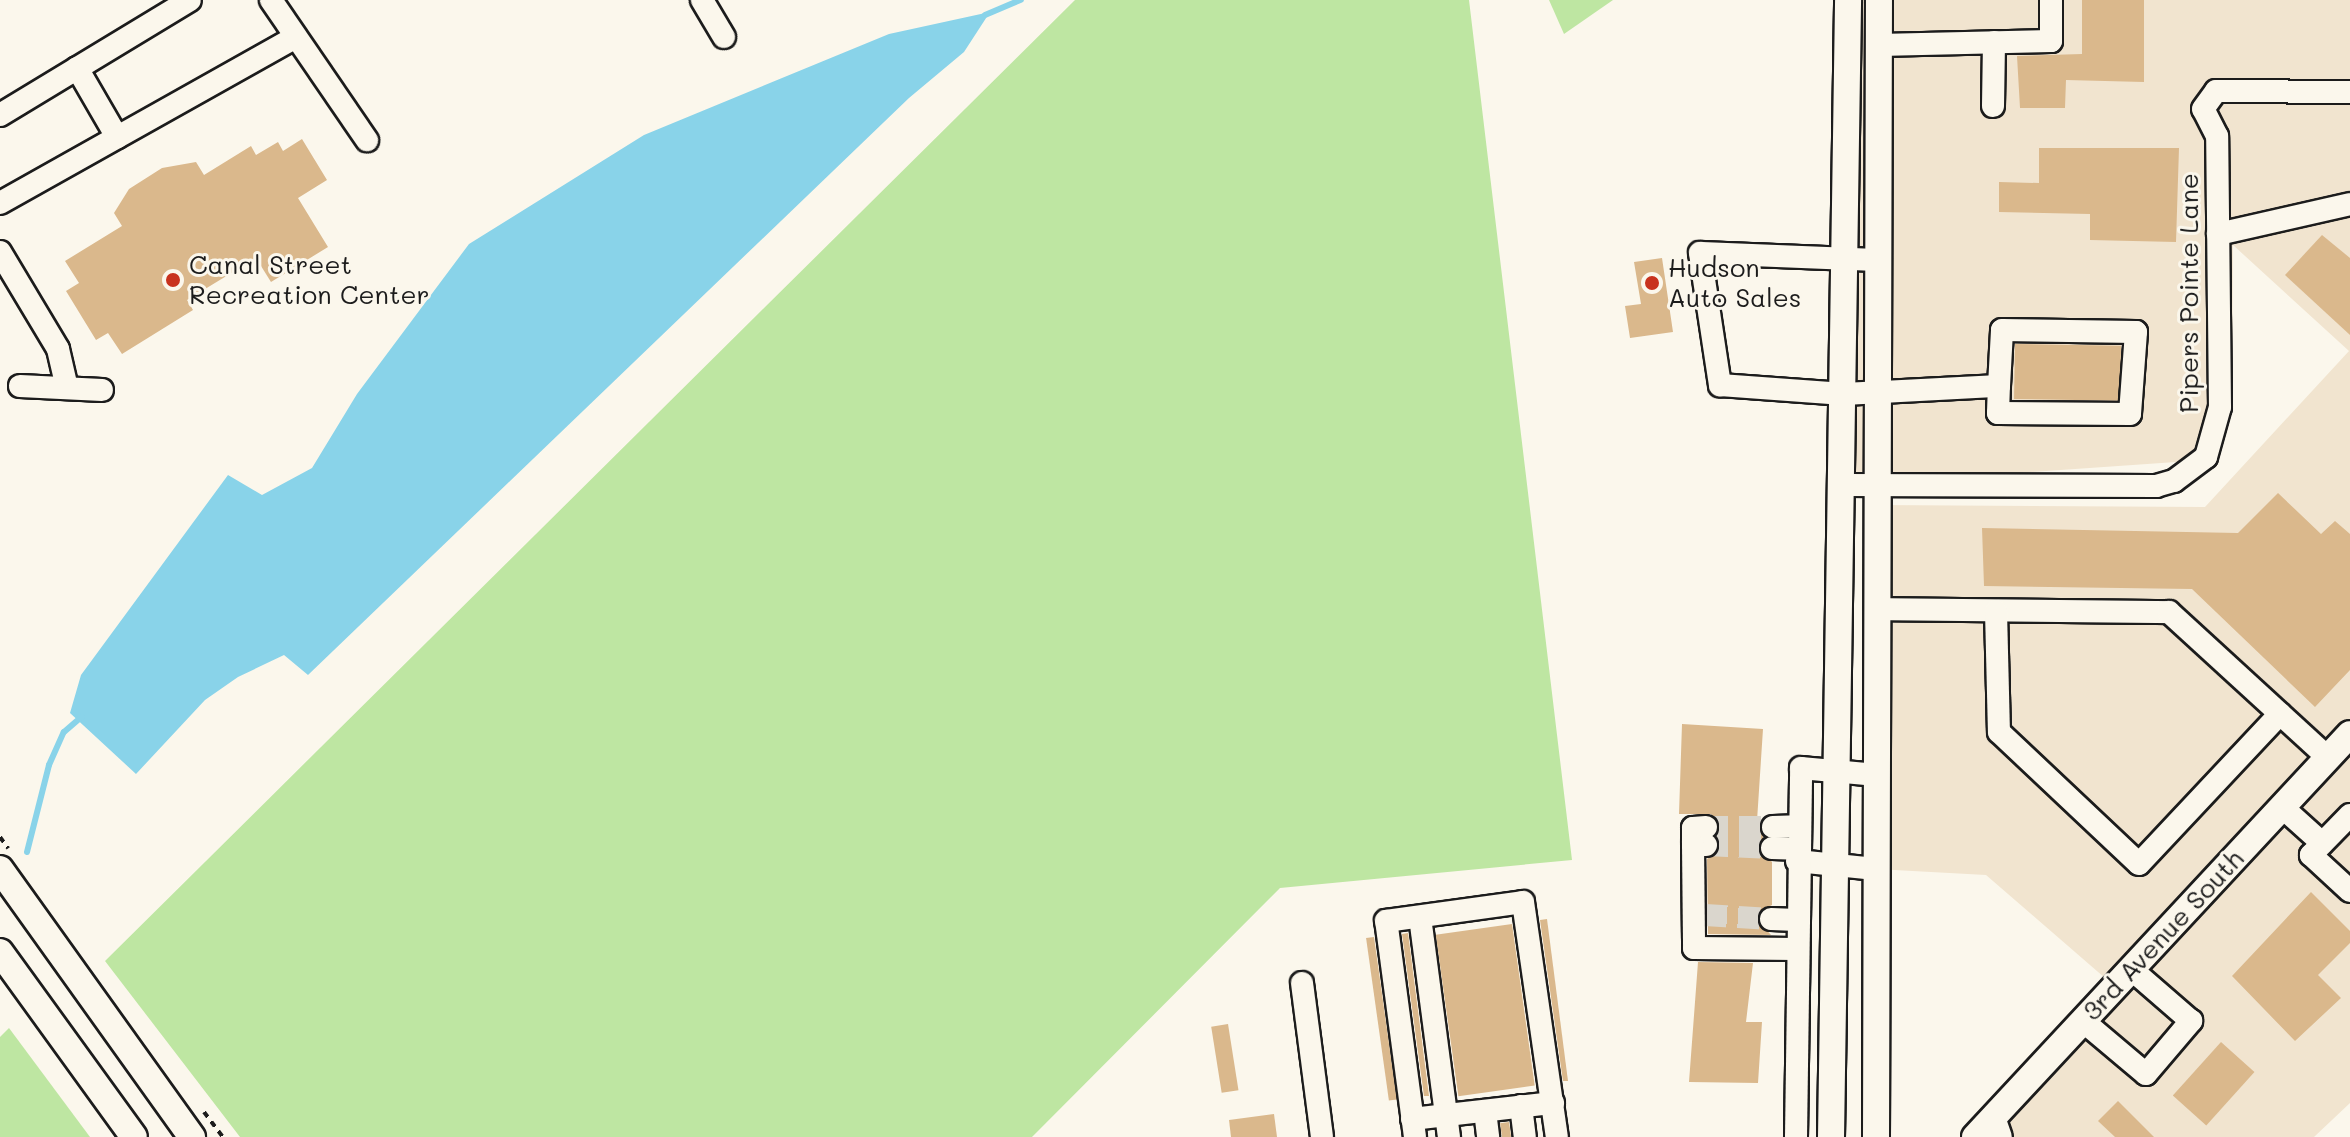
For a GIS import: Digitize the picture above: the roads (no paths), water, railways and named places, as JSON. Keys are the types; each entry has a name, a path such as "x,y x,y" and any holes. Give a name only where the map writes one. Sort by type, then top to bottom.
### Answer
{"main road":[{"path":"1831,1137 1845,485 1844,256 1848,0"},
{"path":"1876,1137 1879,0"},
{"name":"3rd Avenue South","path":"1975,1137 1998,1127 2083,1021 2350,734"},
{"path":"0,869 192,1137"},
{"path":"0,952 134,1137"}],"street":[{"path":"0,115 190,0"},
{"path":"271,0 294,38 367,140"},
{"path":"702,0 724,37"},
{"path":"1879,45 2051,41 2051,0"},
{"path":"0,203 294,38"},
{"path":"1993,106 1994,42"},
{"path":"77,68 117,137"},
{"name":"Pipers Pointe Lane","path":"1845,485 2156,486 2174,481 2206,457 2220,407 2217,136 2203,109 2216,91 2350,92"},
{"path":"2218,234 2350,204"},
{"path":"0,252 58,349 67,387"},
{"path":"1878,260 1844,256 1700,253 1720,385 1844,394 1999,386"},
{"path":"2002,330 2136,332 2130,414 1998,413 1999,386 2002,330"},
{"path":"20,386 102,390"},
{"path":"1877,609 2169,612 2327,757"},
{"path":"1996,611 1999,732 2139,864 2280,714"},
{"path":"1796,1137 1797,845 1801,768 1877,775"},
{"path":"2282,807 2322,843"},
{"path":"2350,815 2311,855 2350,891"},
{"path":"1773,837 1797,845 1835,866 1876,869"},
{"path":"1702,839 1699,915 1694,948 1796,959 1834,967"},
{"path":"1553,1103 1485,1111 1447,1126 1414,1128 1386,921 1523,902 1553,1103 1557,1137"},
{"path":"1420,917 1447,1126"},
{"path":"1771,919 1797,920"},
{"path":"2083,1021 2146,1074 2191,1021 2131,969"},
{"path":"1302,983 1322,1137"},
{"path":"1521,1106 1525,1137"},
{"path":"1485,1111 1488,1137"}],"water":[{"path":"990,12 964,52 909,98 308,675 284,655 238,677 205,700 136,774 70,713 81,675 228,475 262,495 312,468 357,394 469,244 644,135 889,34"}],"waterway":[{"path":"985,15 1021,0"},
{"path":"27,852 49,765 64,732 81,717"}],"tunnel":[{"path":"1706,827 1773,827"},
{"path":"1706,845 1772,848"},
{"path":"1705,915 1771,919"}],"place":[{"name":"Canal Street Recreation Center","path":"173,280"},
{"name":"Hudson Auto Sales","path":"1652,283"}]}
